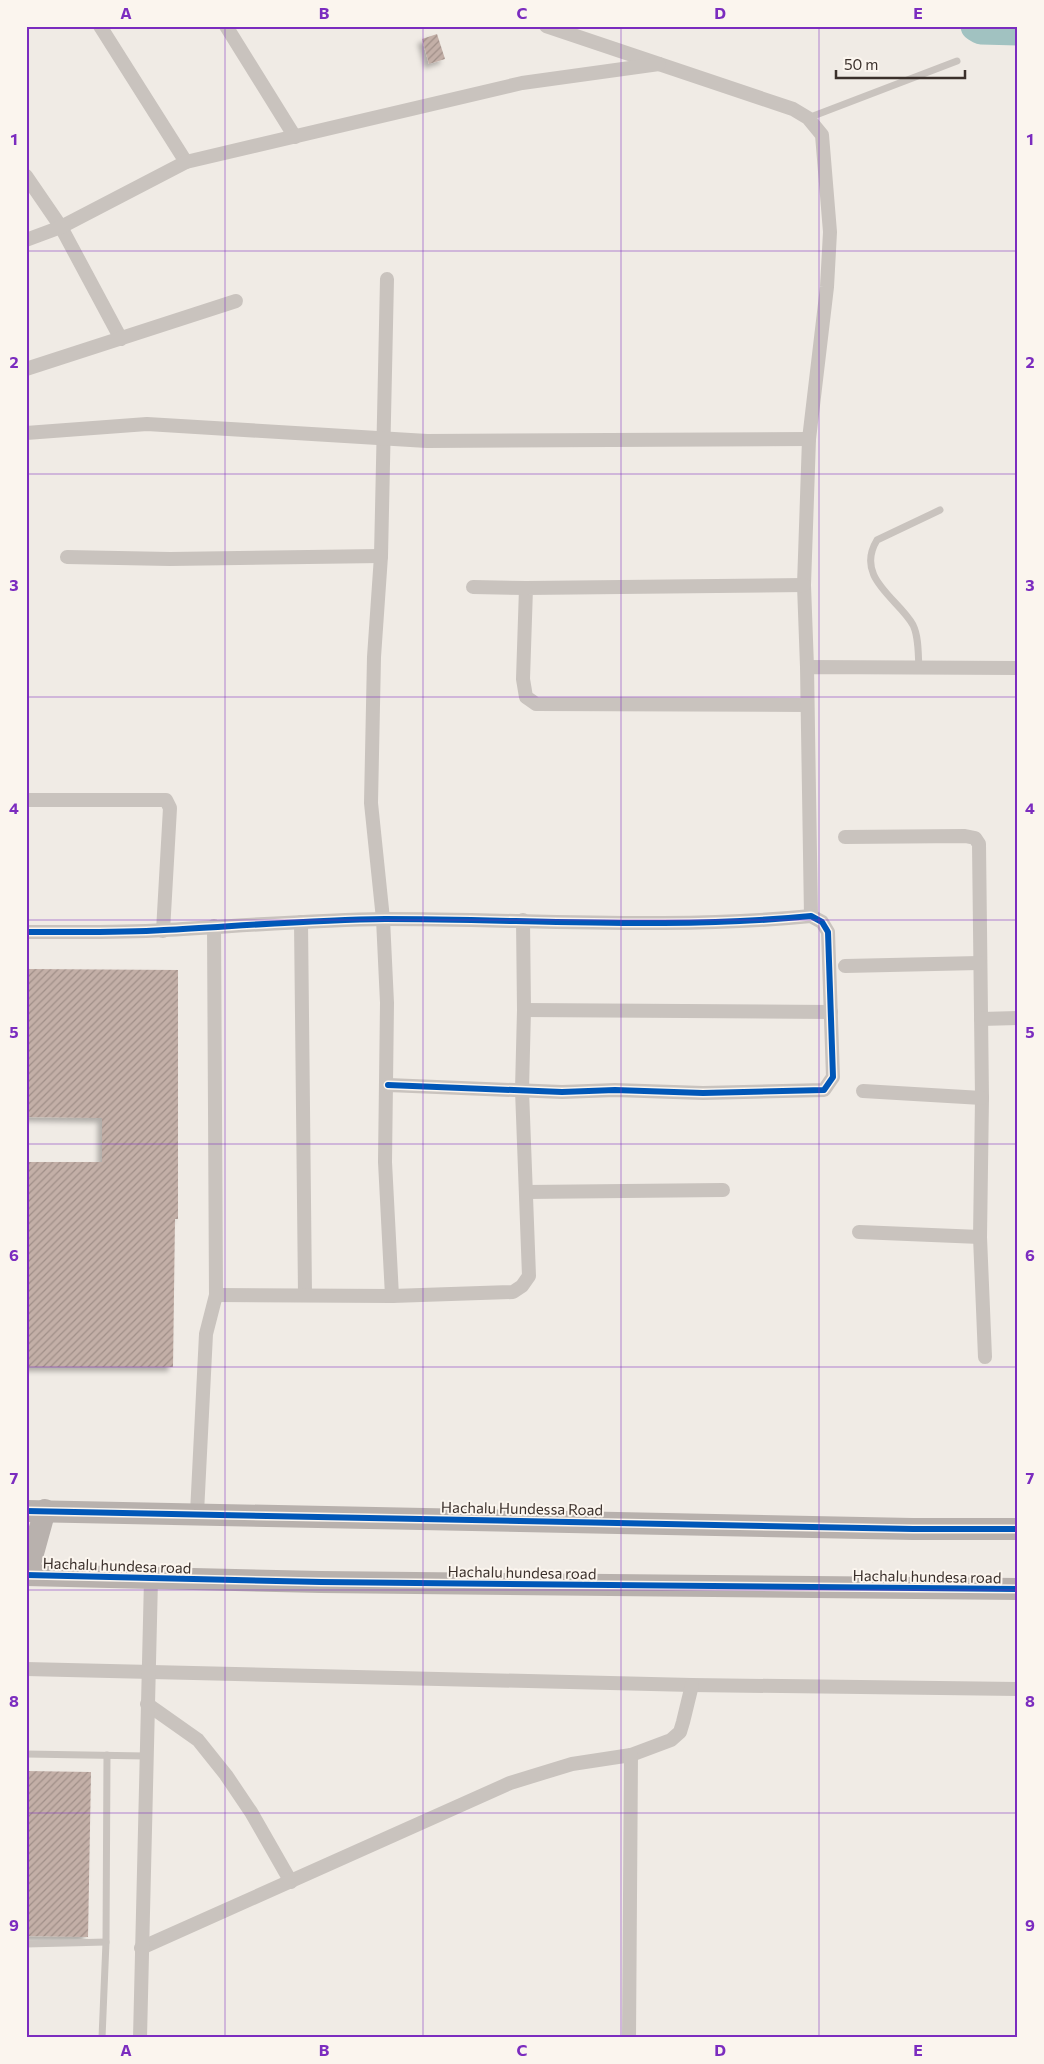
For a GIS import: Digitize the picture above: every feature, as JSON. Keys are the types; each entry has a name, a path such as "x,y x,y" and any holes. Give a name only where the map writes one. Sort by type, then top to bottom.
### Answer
{"main road":[{"name":"Hachalu Hundessa Road","path":"36,1510 903,1529 1018,1529"},
{"path":"27,1575 36,1510"},
{"name":"Hachalu hundesa road","path":"27,1575 151,1579 1018,1590"}],"street":[{"path":"100,26 186,162"},
{"path":"226,26 295,136"},
{"path":"546,26 793,109 808,118 822,135 830,232 827,287 809,439 804,585 811,916"},
{"path":"26,240 61,228 186,162 522,83 662,64"},
{"path":"26,176 61,228 121,338"},
{"path":"387,279 381,556 374,657 371,803 383,920 388,1085 385,1162 392,1296"},
{"path":"26,369 236,301"},
{"path":"26,433 147,424 427,441 809,439"},
{"path":"67,557 170,559 381,556"},
{"path":"473,587 804,585"},
{"path":"526,588 523,679 526,697 536,704 807,705"},
{"path":"807,668 1018,668"},
{"path":"26,800 166,800 170,808 163,930"},
{"path":"845,837 965,836 975,838 980,856 979,963 982,1098 980,1237 985,1357"},
{"path":"26,932 163,930 301,922 383,920 523,920 700,924 811,916 822,922 828,932 834,1077 824,1090 703,1093 615,1090 522,1090 388,1085"},
{"path":"216,1295 392,1296 513,1292 522,1286 528,1276 522,1090 524,1010 523,920"},
{"path":"301,922 304,1294"},
{"path":"197,1513 206,1334 216,1295 214,926"},
{"path":"845,966 979,963"},
{"path":"524,1010 832,1012"},
{"path":"981,1019 1018,1018"},
{"path":"863,1091 982,1098"},
{"path":"526,1192 723,1190"},
{"path":"859,1232 980,1237"},
{"path":"140,2038 151,1579"},
{"path":"26,1669 692,1685 1018,1689"},
{"path":"141,1948 510,1783 572,1764 631,1755 676,1737 684,1722 692,1685"},
{"path":"147,1704 198,1740 226,1775 251,1812 291,1882"},
{"path":"629,2038 631,1755"}],"lane":[{"path":"808,118 957,61"},
{"path":"919,668 913,626 878,584 872,563 871,550 877,540 940,510"},
{"path":"26,1754 146,1756"},
{"path":"102,2038 106,1942 107,1755"},
{"path":"26,1944 106,1942"}],"building":[{"path":"437,34 445,59 429,64 422,39"},
{"path":"26,969 178,970 178,1219 175,1219 173,1367 26,1367 26,1162 102,1162 102,1118 26,1117"},
{"path":"26,1771 91,1772 88,1937 26,1936"}],"waterway":[{"path":"976,26 981,29 1018,30"}],"cycle path":[{"path":"26,932 130,932 385,919 652,923 758,920 811,916 822,922 828,932 833,1077 824,1090 703,1093 615,1090 562,1092 388,1085"},
{"path":"26,1511 913,1529 1018,1529"},
{"path":"26,1575 321,1582 1018,1589"}]}
